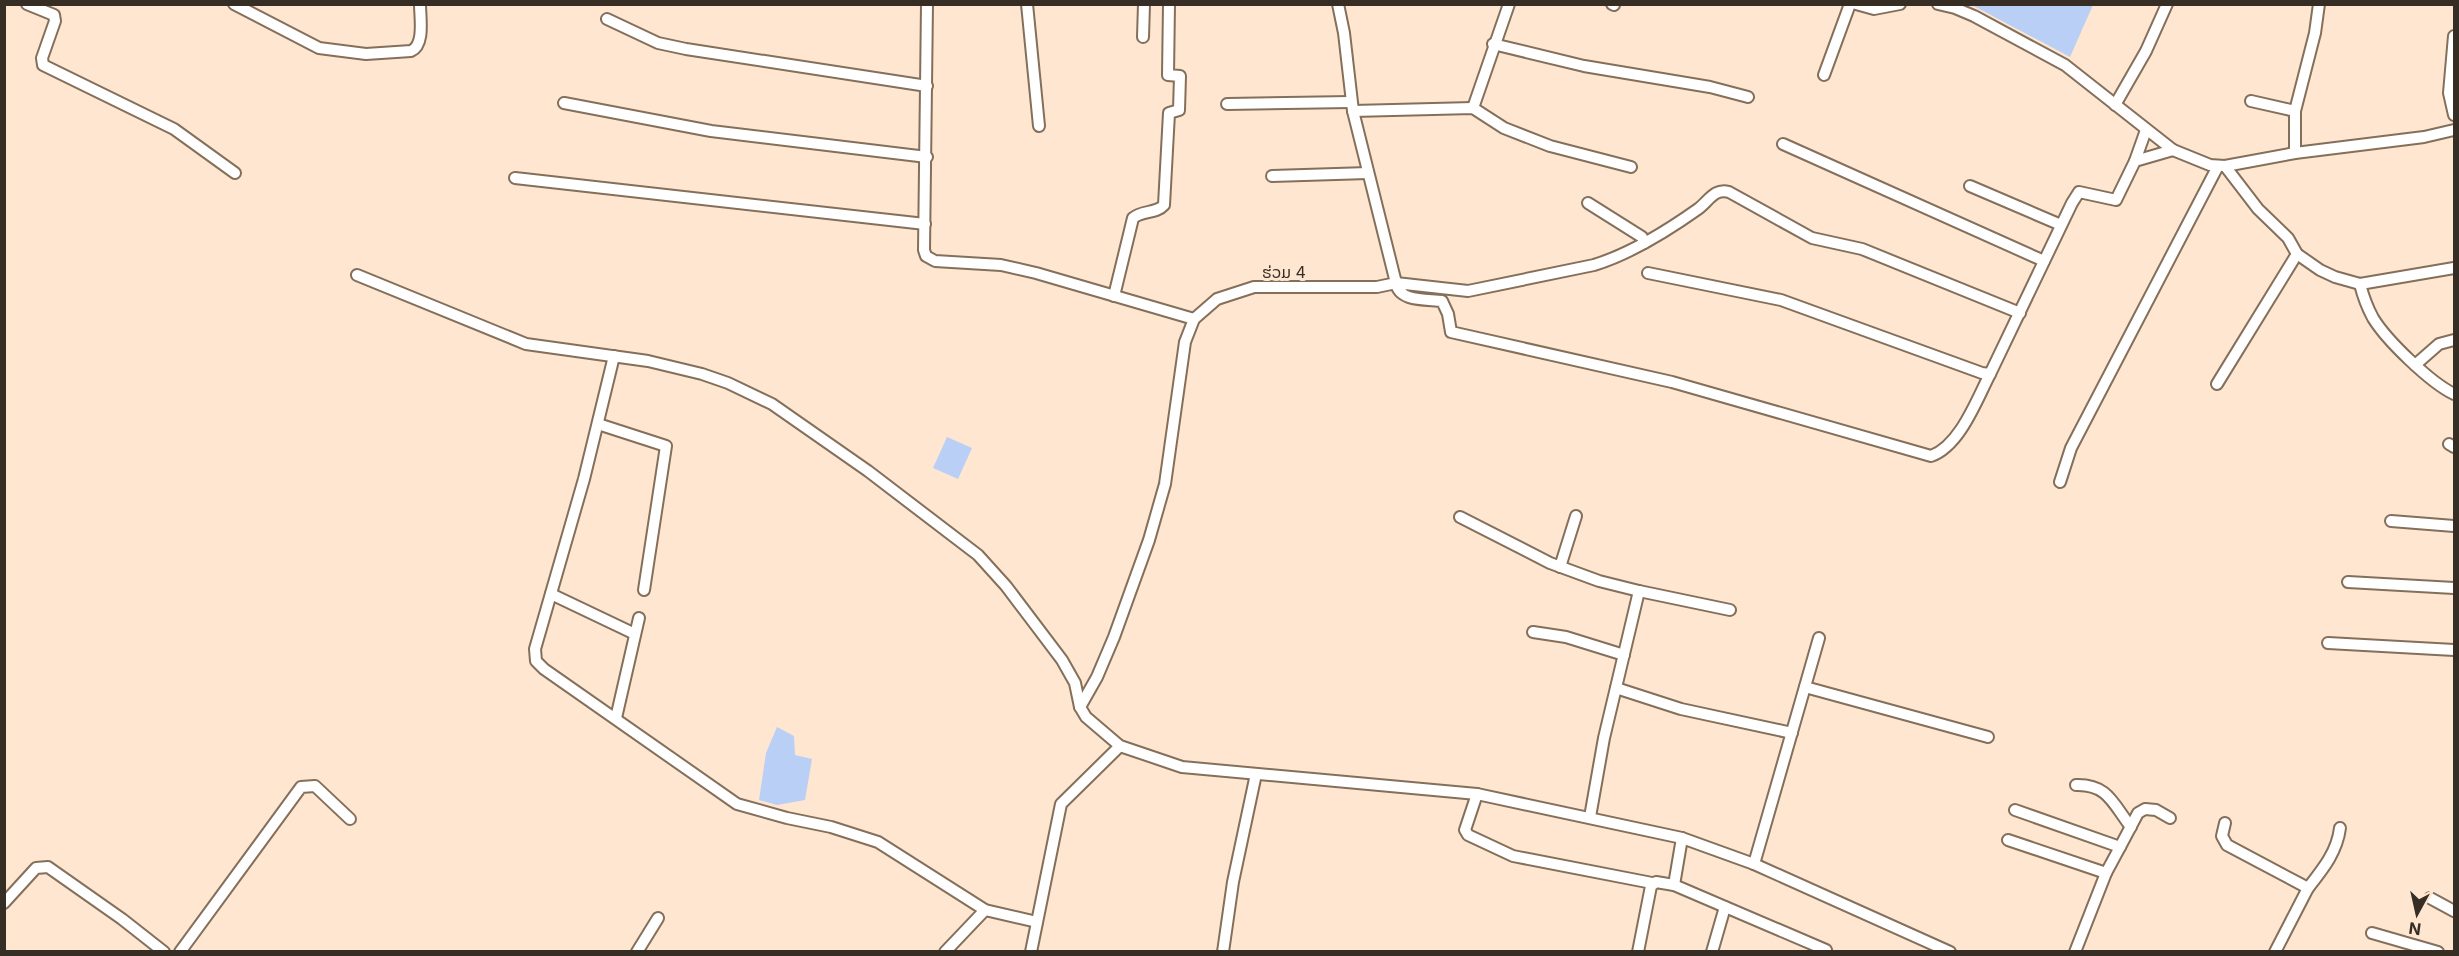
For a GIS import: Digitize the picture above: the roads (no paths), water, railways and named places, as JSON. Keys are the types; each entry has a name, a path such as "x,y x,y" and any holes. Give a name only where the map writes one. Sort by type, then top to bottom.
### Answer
{"street":[{"path":"27,4 54,15 56,21 42,58 43,65 174,129 235,173"},
{"path":"234,4 319,48 366,54 416,49 419,43 420,4"},
{"path":"927,4 927,157 924,250 926,256 935,261 1001,265 1036,273 1194,319 1185,342 1165,484 1149,540 1110,647 1080,707"},
{"path":"1027,4 1039,126"},
{"path":"1143,37 1144,4"},
{"path":"1114,296 1133,218 1138,214 1160,210 1164,205 1169,112 1179,110 1180,76 1168,75 1169,4"},
{"path":"1338,4 1344,33 1352,106 1398,290 1403,296 1442,301"},
{"path":"1473,108 1493,44 1509,4"},
{"path":"1824,75 1850,4"},
{"path":"1856,4 1874,9 1900,4"},
{"path":"1938,4 1974,16 2065,65 2173,150 2196,161 2221,166 2295,153 2424,137 2454,130"},
{"path":"2115,105 2146,51 2167,4"},
{"path":"2295,153 2295,111 2315,33 2319,4"},
{"path":"607,19 658,43 686,49 927,86"},
{"path":"2454,36 2449,93 2454,115"},
{"path":"1493,44 1584,66 1710,87 1748,97"},
{"path":"2252,101 2295,111"},
{"path":"564,104 711,131 927,157"},
{"path":"1227,104 1473,108 1504,128 1543,143 1630,167"},
{"path":"1440,288 1451,332 1672,382 1931,456 1940,453 1952,442 1990,374 2079,192 2116,200 2135,161 2146,130"},
{"path":"1783,144 2044,261"},
{"path":"2135,161 2173,150"},
{"path":"2221,166 2258,210 2288,238 2297,254 2335,277 2360,284 2454,268"},
{"path":"2060,482 2071,448 2221,166"},
{"path":"1272,176 1368,173"},
{"path":"515,178 925,224"},
{"path":"1970,186 2061,225"},
{"name":"ຮ່ວມ 4","path":"1194,319 1218,299 1254,287 1377,287 1396,283 1468,291 1561,272 1613,259 1644,243 1722,190 1812,238 1862,249 2020,313"},
{"path":"1588,203 1642,237 1644,243"},
{"path":"2217,384 2297,254"},
{"path":"1648,273 1780,300 1990,374"},
{"path":"357,275 526,344 648,361 702,374 728,383 772,404 931,518 978,555 1028,614 1062,660 1075,683 1080,707 1095,727 1120,746 1182,767 1345,780 1477,794 1682,838 1754,864 1950,951"},
{"path":"2360,284 2366,305 2375,321 2415,365 2445,390 2454,394"},
{"path":"2415,365 2439,344 2454,340"},
{"path":"614,356 598,424 535,649 536,661 544,669 737,804 831,827 878,842 985,910 1037,922"},
{"path":"598,424 666,446 644,590"},
{"path":"1560,567 1576,516"},
{"path":"1460,517 1560,567 1599,581 1730,610"},
{"path":"2391,520 2454,526"},
{"path":"2348,582 2454,588"},
{"path":"1590,817 1638,591"},
{"path":"551,594 636,634"},
{"path":"616,718 639,618"},
{"path":"1533,632 1566,637 1624,655"},
{"path":"1754,864 1820,638"},
{"path":"2328,643 2454,650"},
{"path":"1805,687 1988,737"},
{"path":"1616,688 1681,709 1792,733"},
{"path":"1031,951 1060,804 1120,746"},
{"path":"1223,951 1235,871 1256,774"},
{"path":"2076,785 2103,789 2131,827"},
{"path":"180,951 301,787 315,786 350,819"},
{"path":"1477,794 1466,830 1468,835 1513,856 1652,883 1674,885 1826,950"},
{"path":"2075,951 2106,873 2138,813 2145,809 2156,810 2170,818"},
{"path":"2015,810 2120,847"},
{"path":"2225,823 2222,836 2227,845 2308,888"},
{"path":"2275,951 2308,888 2333,855 2340,828"},
{"path":"1674,885 1682,838"},
{"path":"2008,840 2106,873"},
{"path":"4,903 36,868 48,867 164,951"},
{"path":"1638,951 1652,883"},
{"path":"2430,898 2454,911"},
{"path":"1712,951 1725,907"},
{"path":"945,951 985,910"},
{"path":"637,951 658,918"},
{"path":"2372,933 2438,951"}],"water":[{"path":"1972,5 2093,5 2070,57"},
{"path":"947,437 972,448 958,479 933,468"},
{"path":"777,727 794,736 795,755 812,759 805,800 777,805 759,800 766,753"}]}
